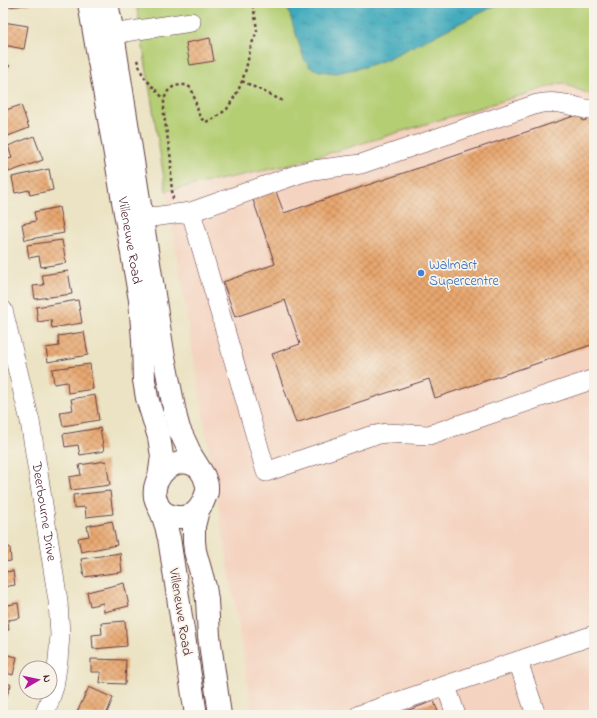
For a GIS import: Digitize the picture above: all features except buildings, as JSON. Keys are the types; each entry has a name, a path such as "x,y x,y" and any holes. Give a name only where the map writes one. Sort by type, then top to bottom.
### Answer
{"main road":[{"name":"Villeneuve Road","path":"89,3 104,35"},
{"name":"Villeneuve Road","path":"107,3 104,35 109,122 135,219 176,418 191,455 198,467"},
{"name":"Villeneuve Road","path":"135,219 143,340 144,380 147,398 159,437 162,456 159,478"},
{"path":"181,463 190,463 198,467 204,476 207,485 207,492 198,510 192,515 183,517 166,514 160,509 155,497 155,487 163,471 172,465 181,463"},
{"name":"Villeneuve Road","path":"160,509 169,538 196,715"},
{"name":"Villeneuve Road","path":"198,510 194,526 195,551 207,600 209,643 220,715"}],"street":[{"path":"104,35 191,22"},
{"path":"135,219 191,212 301,173 361,164 542,103 555,102 589,110 594,109"},
{"path":"191,212 266,472 370,436 386,433 430,435 594,379"},
{"name":"Deerbourne Drive","path":"3,310 30,421 58,600 60,635 58,661 54,687 44,715"},
{"path":"359,715 594,634"},
{"path":"518,661 536,715"},
{"path":"446,686 456,715"}],"path":[{"path":"173,201 171,160 164,115 164,99 168,91 174,86 186,85 191,88 200,118 206,122 215,118 227,109 242,81 256,31 255,15 252,3"},
{"path":"135,54 143,76 164,99"},
{"path":"242,81 286,102"}],"shaded area":[{"path":"562,83 594,96 594,715 253,715 166,191 290,165"}],"green space":[{"path":"136,3 594,3 594,96 562,83 290,165 166,191"}],"water":[{"path":"286,3 501,3 385,60 364,67 336,73 319,71 310,67 304,59"}],"place":[{"name":"Walmart Supercentre","path":"421,273"}]}
